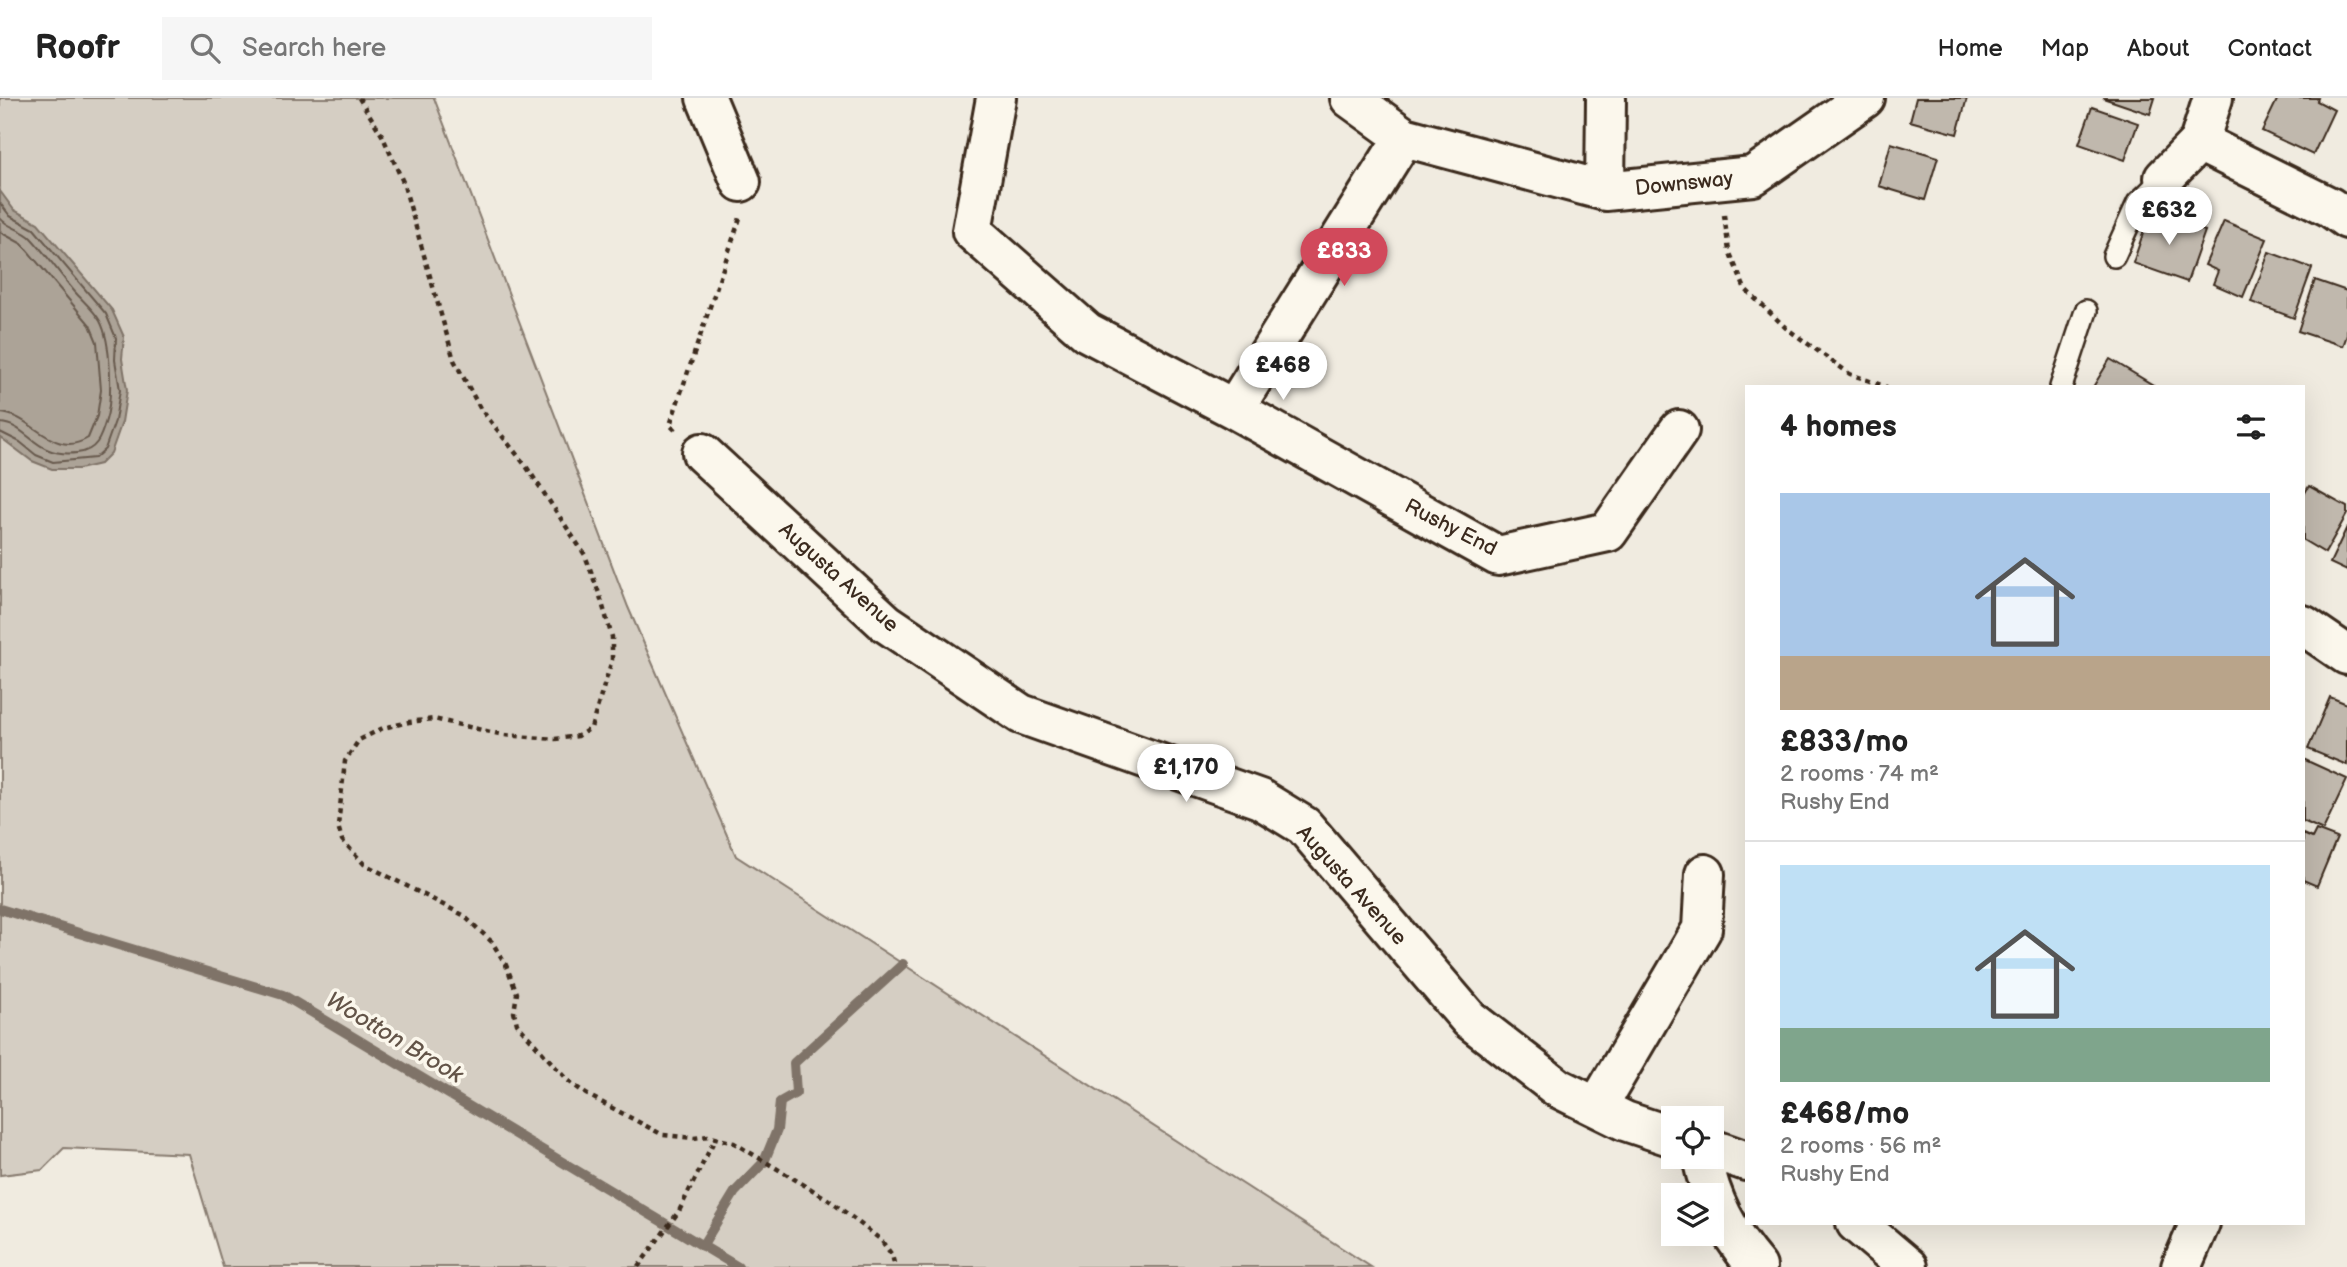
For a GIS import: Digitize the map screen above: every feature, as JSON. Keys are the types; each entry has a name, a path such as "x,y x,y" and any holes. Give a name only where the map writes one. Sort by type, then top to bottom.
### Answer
{"street":[{"path":"706,98 741,183"},
{"name":"Rushy End","path":"996,98 972,231 1087,332 1234,409 1498,556 1608,532 1678,430"},
{"name":"Downsway","path":"1350,98 1404,137 1605,191 1753,176 1865,98"},
{"name":"Downsway","path":"1605,191 1606,98"},
{"path":"2164,178 2199,142 2213,98"},
{"path":"1234,409 1404,137"},
{"path":"2199,142 2330,207 2347,219"},
{"name":"Augusta Avenue","path":"702,453 887,623 1021,713 1260,799 1304,826 1468,1019 1558,1088 1625,1121 1661,1133"},
{"path":"1597,1107 1702,929 1705,874"},
{"path":"1724,1153 1745,1161"},
{"path":"1705,1169 1730,1235 1757,1267"},
{"path":"1858,1225 1908,1267"},
{"path":"2181,1267 2199,1225"}],"lane":[{"path":"2114,256 2138,203 2164,178"},
{"path":"2062,385 2086,311"}],"path":[{"path":"359,98 382,135 403,183 454,360 480,408 526,466 585,555 612,637 612,660 590,729 578,736 555,738 504,735 434,719 383,728 359,740 345,761 338,826 342,840 364,864 463,915 492,942 506,965 517,993 514,1012 517,1024 568,1080 586,1094 663,1135 716,1138 734,1143 826,1198 881,1240 892,1255 895,1267"},
{"path":"1720,179 1729,251 1745,289 1786,328 1850,374 1881,385"},
{"path":"702,453 670,425 742,212 741,183"},
{"path":"638,1267 679,1211 716,1138"}],"shaded area":[{"path":"0,98 434,98 628,607 736,856 1371,1267 223,1267 189,1154 64,1148 42,1170 0,1175"}],"water":[{"path":"0,191 14,210 38,223 112,310 124,337 122,359 127,390 122,422 111,453 100,464 79,469 52,469 32,461 0,437"}],"building":[{"path":"1916,98 1967,98 1957,134 1910,121"},
{"path":"2103,98 2155,98 2150,114"},
{"path":"2278,98 2318,98 2317,101 2334,110 2313,155 2262,131"},
{"path":"2092,107 2138,123 2125,160 2079,144"},
{"path":"1891,143 1938,157 1925,200 1879,186"},
{"path":"2150,213 2205,231 2187,282 2133,263"},
{"path":"2224,221 2267,239 2243,297 2213,284 2218,271 2205,265"},
{"path":"2269,252 2312,268 2294,318 2251,302"},
{"path":"2315,280 2347,291 2347,335 2343,346 2298,331"},
{"path":"2110,359 2153,385 2094,385"},
{"path":"2309,486 2347,507 2347,514 2325,553 2305,541 2305,493"},
{"path":"2347,527 2347,571 2330,563"},
{"path":"2330,697 2347,704 2347,765 2308,749"},
{"path":"2305,760 2347,779 2323,830 2305,822"},
{"path":"2316,830 2337,838 2317,886 2305,881 2305,835 2312,838"}],"waterway":[{"name":"Wootton Brook","path":"0,909 283,995 738,1267"},
{"path":"702,1246 735,1192 764,1162 777,1130 780,1102 796,1093 794,1063 903,964"}]}
